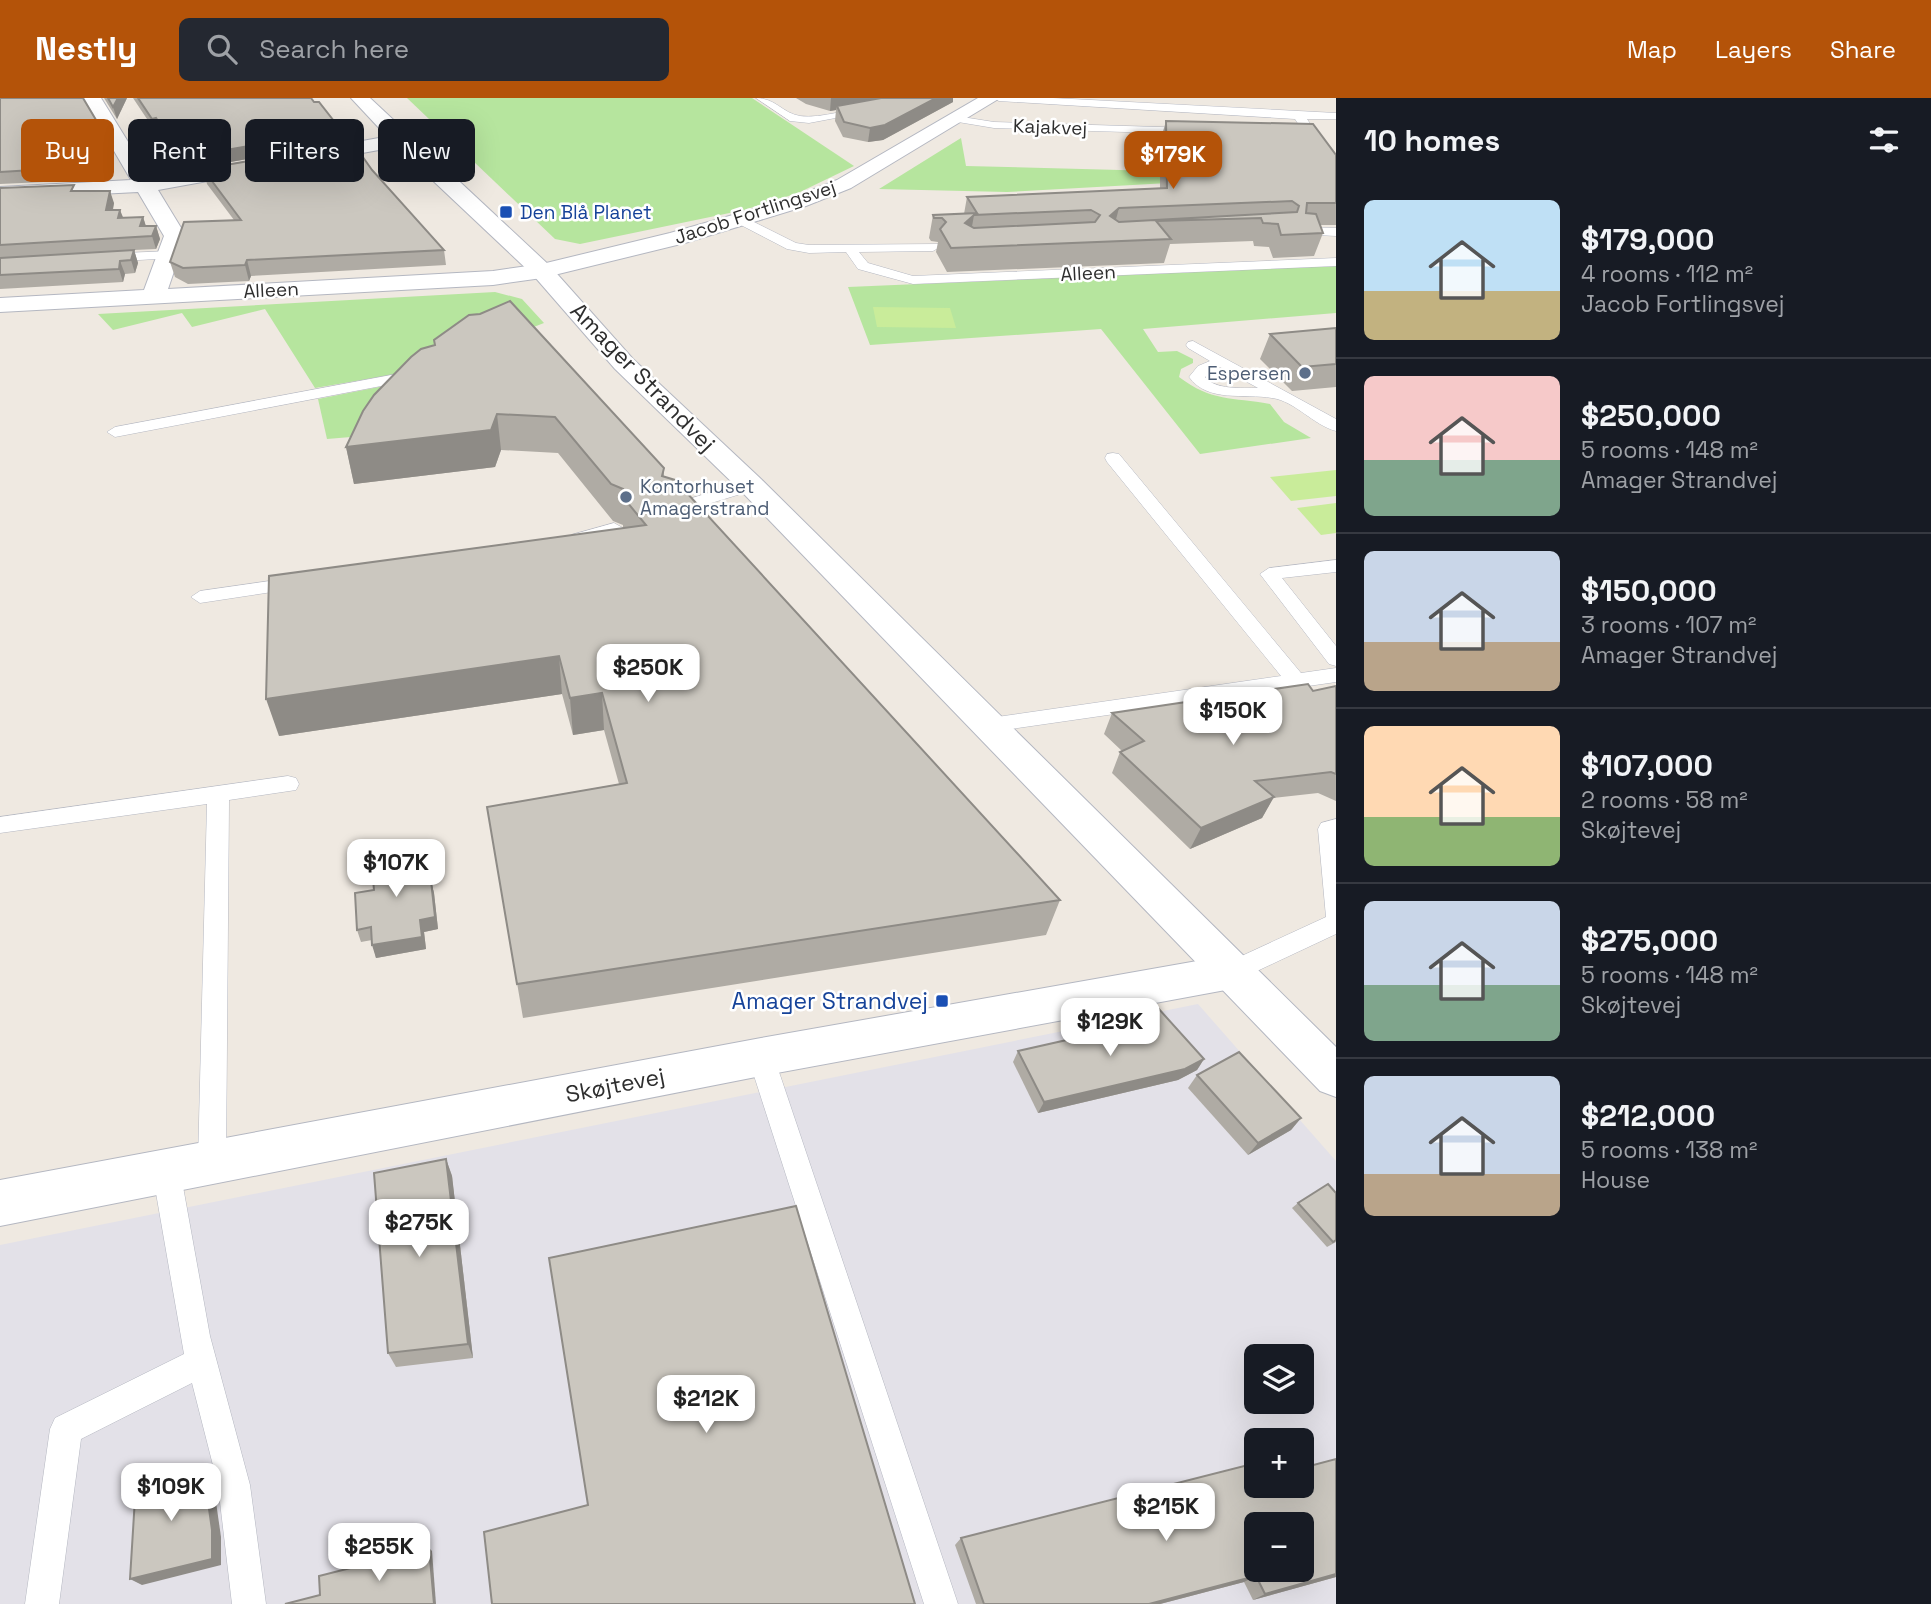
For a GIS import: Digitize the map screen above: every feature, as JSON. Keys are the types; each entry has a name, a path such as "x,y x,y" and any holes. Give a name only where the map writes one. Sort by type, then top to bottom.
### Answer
{"street":[{"path":"92,98 175,236 153,296"},
{"name":"Amager Strandvej","path":"360,98 381,119"},
{"name":"Jacob Fortlingsvej","path":"542,271 742,220 799,202 844,184 992,98"},
{"path":"0,194 144,186 378,143"},
{"name":"Amager Strandvej","path":"447,182 542,271 624,364 751,485 1336,1077"},
{"name":"Alleen","path":"0,305 493,278 542,271"},
{"name":"Skøjtevej","path":"0,1203 761,1058 1231,972"}],"lane":[{"path":"761,98 794,119 809,120 879,107 891,98"},
{"path":"999,98 1261,115 1336,116"},
{"path":"1152,98 1211,103 1204,98"},
{"path":"1261,115 1263,98"},
{"path":"1299,116 1306,134 1336,172"},
{"name":"Kajakvej","path":"956,119 994,125 1205,131"},
{"path":"742,220 792,246 850,249 933,247"},
{"path":"1304,231 1336,232"},
{"name":"Alleen","path":"850,249 863,266 913,281 1336,261"},
{"path":"87,259 169,255"},
{"path":"1193,345 1336,426"},
{"path":"1221,361 1203,369 1198,377 1203,385 1231,392 1279,393"},
{"path":"115,432 416,375 431,378"},
{"path":"1113,458 1296,681"},
{"path":"672,510 751,485"},
{"path":"556,546 614,528"},
{"path":"1336,566 1269,574 1336,659"},
{"path":"200,597 321,580"},
{"path":"990,725 1336,675"},
{"path":"0,825 288,783"},
{"path":"212,1163 218,795"},
{"path":"1336,827 1329,829 1336,915"},
{"path":"1231,972 1336,923"},
{"path":"761,1058 941,1604"},
{"path":"166,1170 202,1362 234,1485 249,1604"},
{"path":"42,1604 66,1429 202,1362"}],"shaded area":[{"path":"1198,1004 1336,1161 1336,1604 0,1604 0,1245"}],"green space":[{"path":"407,98 752,98 854,166 798,193 744,210 580,244 555,239 475,163 475,119 429,119"},
{"path":"961,138 966,166 1314,175 1007,192 879,189"},
{"path":"1336,266 1336,313 1143,329 1158,352 1177,351 1193,359 1193,363 1181,369 1179,377 1191,385 1212,395 1270,404 1284,422 1311,438 1200,454 1101,329 870,345 848,287"},
{"path":"495,292 522,299 544,323 426,369 315,388 265,309 192,327 182,313 113,330 98,314"},
{"path":"873,307 950,308 956,328 877,327"},
{"path":"409,381 351,437 327,439 318,399"},
{"path":"1336,470 1336,496 1291,501 1270,477"},
{"path":"1336,503 1336,533 1321,535 1297,508"}],"building":[{"path":"0,98 83,98 95,119 21,119 21,171 0,172"},
{"path":"108,98 118,98 113,107"},
{"path":"138,98 311,98 314,102 319,102 332,119 245,119 245,147 231,149 231,119 152,119"},
{"path":"881,98 936,98 885,125 870,128 844,122 837,106"},
{"path":"1166,121 1313,124 1336,155 1336,203 1307,203 1306,213 1316,214 1323,233 1281,235 1278,224 1263,223 1261,218 1156,221 1171,239 951,248 940,229 946,222 942,218 934,218 933,215 977,213 967,197 1167,188","holes":["1292,201 1299,206 1297,212 1119,222 1110,216 1119,208","1091,210 1100,215 1095,222 974,228 965,223 974,215"]},
{"path":"364,159 378,177 378,182 383,182 444,250 247,260 245,265 183,268 170,262 184,222 241,220 213,182 231,182 231,164 245,162 245,182 364,182"},
{"path":"74,185 71,191 110,191 106,210 120,210 118,218 143,217 140,226 156,226 152,236 0,245 0,188"},
{"path":"134,250 131,260 120,261 119,269 0,275 0,258"},
{"path":"510,301 664,468 662,476 675,480 1060,900 517,984 487,807 627,783 602,693 570,698 559,656 266,699 269,576 646,525 622,496 623,489 611,484 555,417 497,414 491,430 346,447 374,395 411,357 421,349 435,345 434,340 469,315 480,314"},
{"path":"1336,328 1336,364 1302,367 1270,334"},
{"path":"1308,684 1313,691 1336,686 1336,774 1331,772 1255,781 1274,797 1201,828 1120,752 1144,741 1112,713"},
{"path":"420,849 424,882 431,881 435,917 420,920 422,937 372,945 371,927 357,930 355,893 374,890 371,858"},
{"path":"1158,1008 1204,1059 1185,1069 1044,1102 1018,1051 1111,1030"},
{"path":"1239,1052 1301,1118 1258,1143 1197,1075"},
{"path":"446,1159 468,1344 388,1353 374,1173"},
{"path":"1328,1184 1336,1193 1336,1240 1333,1242 1298,1203"},
{"path":"796,1206 915,1604 492,1604 484,1532 588,1505 549,1258"},
{"path":"1336,1459 1336,1574 1314,1580 1314,1512 1244,1512 1244,1579 1149,1604 984,1604 961,1538 1244,1466 1244,1498 1314,1498 1314,1465"},
{"path":"203,1466 212,1530 212,1559 130,1579 136,1482"},
{"path":"429,1548 434,1604 285,1604 320,1595 319,1576"},
{"path":"1259,1582 1308,1582 1265,1594"}],"place":[{"name":"Den Blå Planet","path":"506,212"},
{"name":"Espersen","path":"1305,373"},
{"name":"Kontorhuset Amagerstrand","path":"626,497"},
{"name":"Amager Strandvej","path":"942,1001"}]}
